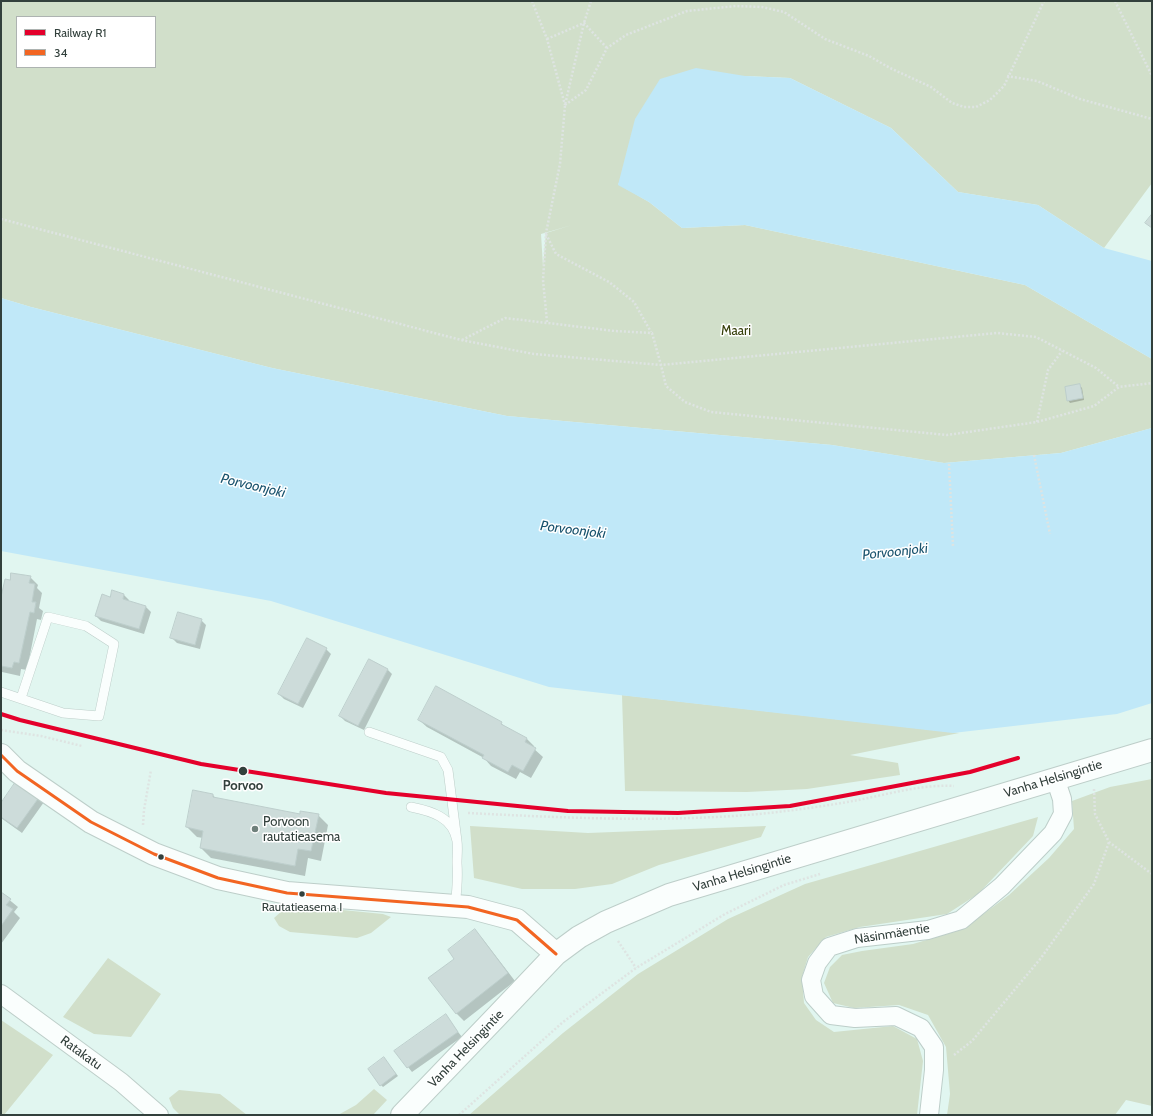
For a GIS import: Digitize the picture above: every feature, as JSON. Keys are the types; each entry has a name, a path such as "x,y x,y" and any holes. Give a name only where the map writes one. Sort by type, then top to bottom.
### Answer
{"street":[{"name":"Vanha Helsingintie","path":"402,1115 556,954 579,937 606,922 669,895 1152,750"},
{"path":"1,755 17,770 91,822 154,854 218,878 287,893 468,907 517,920 556,954"},
{"name":"Näsinmäentie","path":"929,1115 934,1070 934,1047 921,1028 896,1016 855,1018 831,1015 814,996 811,980 817,963 829,948 857,938 928,930 961,920 1002,886 1053,833 1063,814 1062,799 1055,778"},
{"name":"Ratakatu","path":"1,994 121,1082 159,1115"}],"lane":[{"path":"1,692 63,712 99,716 114,644 86,626 48,617 21,698"},
{"path":"369,732 441,757 448,770 457,841 458,889 455,906"},
{"path":"411,807 430,811 443,818 452,827 457,841"}],"path":[{"path":"532,1 547,39 565,105"},
{"path":"547,322 542,280 546,233 560,164 565,105 584,23 591,1"},
{"path":"565,105 586,90 607,48 626,35 687,12 736,6 762,6 784,12 825,39 869,56 890,68 931,87 952,103 964,107 976,106 990,100 1004,86 1044,1"},
{"path":"1115,1 1152,76"},
{"path":"547,39 584,23"},
{"path":"584,23 607,48"},
{"path":"1008,76 1037,80 1080,99 1152,119"},
{"path":"1,219 461,340 534,354 661,365 997,333 1036,337 1096,368 1119,387"},
{"path":"546,233 556,254 609,282 634,302 652,333 666,386 685,402 711,412 947,435 1037,422 1094,406 1119,387 1152,383"},
{"path":"461,340 505,318 652,333"},
{"path":"1037,422 1048,370 1062,350"},
{"path":"1034,455 1050,534"},
{"path":"949,464 953,546"},
{"path":"1,730 41,736 82,746"},
{"path":"142,830 151,770"},
{"path":"453,812 567,818 675,819 727,817 836,804 896,791 944,785 959,786"},
{"path":"1094,786 1095,814 1109,842 1152,874"},
{"path":"934,1070 972,1041 1041,958 1094,884 1109,842"},
{"path":"459,1115 563,1022 636,968 725,914 784,886 822,874"},
{"path":"606,922 636,968"}],"green space":[{"name":"Maari","path":"1,1 1152,1 1152,183 1104,248 1038,205 958,192 891,128 790,78 745,76 618,184 649,202 682,228 745,225 1025,285 1152,359 1152,428 1061,453 944,463 832,445 507,416 272,368 31,307 1,298","holes":["572,225 546,233 543,266 541,234"]},
{"path":"622,695 959,733 850,755 898,763 900,775 807,789 747,792 625,791"},
{"path":"1152,779 1152,1106 1126,1100 1115,1115 947,1115 950,1094 946,1047 928,1015 899,1005 854,1008 833,1003 824,983 830,967 842,955 913,944 963,929 1009,895 1049,858 1074,829 1072,801 1110,787"},
{"path":"1038,817 1033,836 978,894 947,914 860,927 826,937 808,957 802,977 804,1003 816,1020 834,1032 893,1026 917,1039 923,1061 917,1115 469,1115 563,1033 638,974 728,919 805,884"},
{"path":"470,826 588,833 766,826 761,837 659,865 612,884 575,889 522,889 474,878"},
{"path":"292,905 383,914 391,917 371,933 357,938 290,932 279,926 274,918 284,909"},
{"path":"108,958 161,994 131,1037 94,1034 63,1017"},
{"path":"1,1020 53,1055 4,1115 1,1115"},
{"path":"374,1089 387,1100 373,1115 338,1115 356,1105"},
{"path":"179,1090 220,1094 247,1115 180,1115 173,1108 169,1098"}],"water":[{"path":"696,68 745,76 790,78 891,128 958,192 1038,205 1104,248 1152,261 1152,359 1025,285 745,225 682,228 649,202 618,185 635,119 660,79"},
{"name":"Porvoonjoki","path":"1,298 31,307 272,368 507,416 832,445 944,463 1061,453 1152,428 1152,703 1117,714 953,733 549,687 271,601 1,551"}],"building":[{"path":"1152,214 1152,228 1145,223"},
{"path":"1080,384 1083,398 1067,401 1065,387"},
{"path":"11,573 31,576 29,583 35,584 32,602 36,602 34,613 30,612 19,663 14,662 12,668 1,666 1,597 5,579 10,580"},
{"path":"112,590 124,594 123,599 146,606 139,629 95,616 102,594 110,597"},
{"path":"178,612 202,619 195,645 170,638"},
{"path":"307,638 327,648 298,704 278,694"},
{"path":"369,659 388,669 358,726 339,716"},
{"path":"436,686 502,722 501,724 527,738 525,742 536,748 523,771 512,765 508,772 482,758 484,755 418,720"},
{"path":"17,780 40,796 17,828 1,817 1,803"},
{"name":"Porvoon rautatieasema","path":"193,790 213,794 213,797 300,814 300,811 319,814 311,851 298,849 295,866 200,848 203,831 186,827"},
{"path":"1,892 11,899 6,905 13,909 1,926"},
{"path":"475,929 508,973 456,1014 428,978 454,959 448,950"},
{"path":"446,1014 458,1032 407,1068 394,1051"},
{"path":"384,1057 396,1074 380,1086 368,1069"}],"rail line":[{"name":"R1","path":"1,714 20,720 201,764 386,793 568,811 678,813 790,806 970,772 1018,758"}],"transit line":[{"name":"34","path":"1,755 17,771 91,822 154,854 218,878 287,893 468,907 517,920 556,954"}],"place":[{"name":"Porvoo","path":"243,771"},
{"name":"Porvoon rautatieasema","path":"255,829"},
{"name":"Rautatieasema I","path":"302,894"}]}
